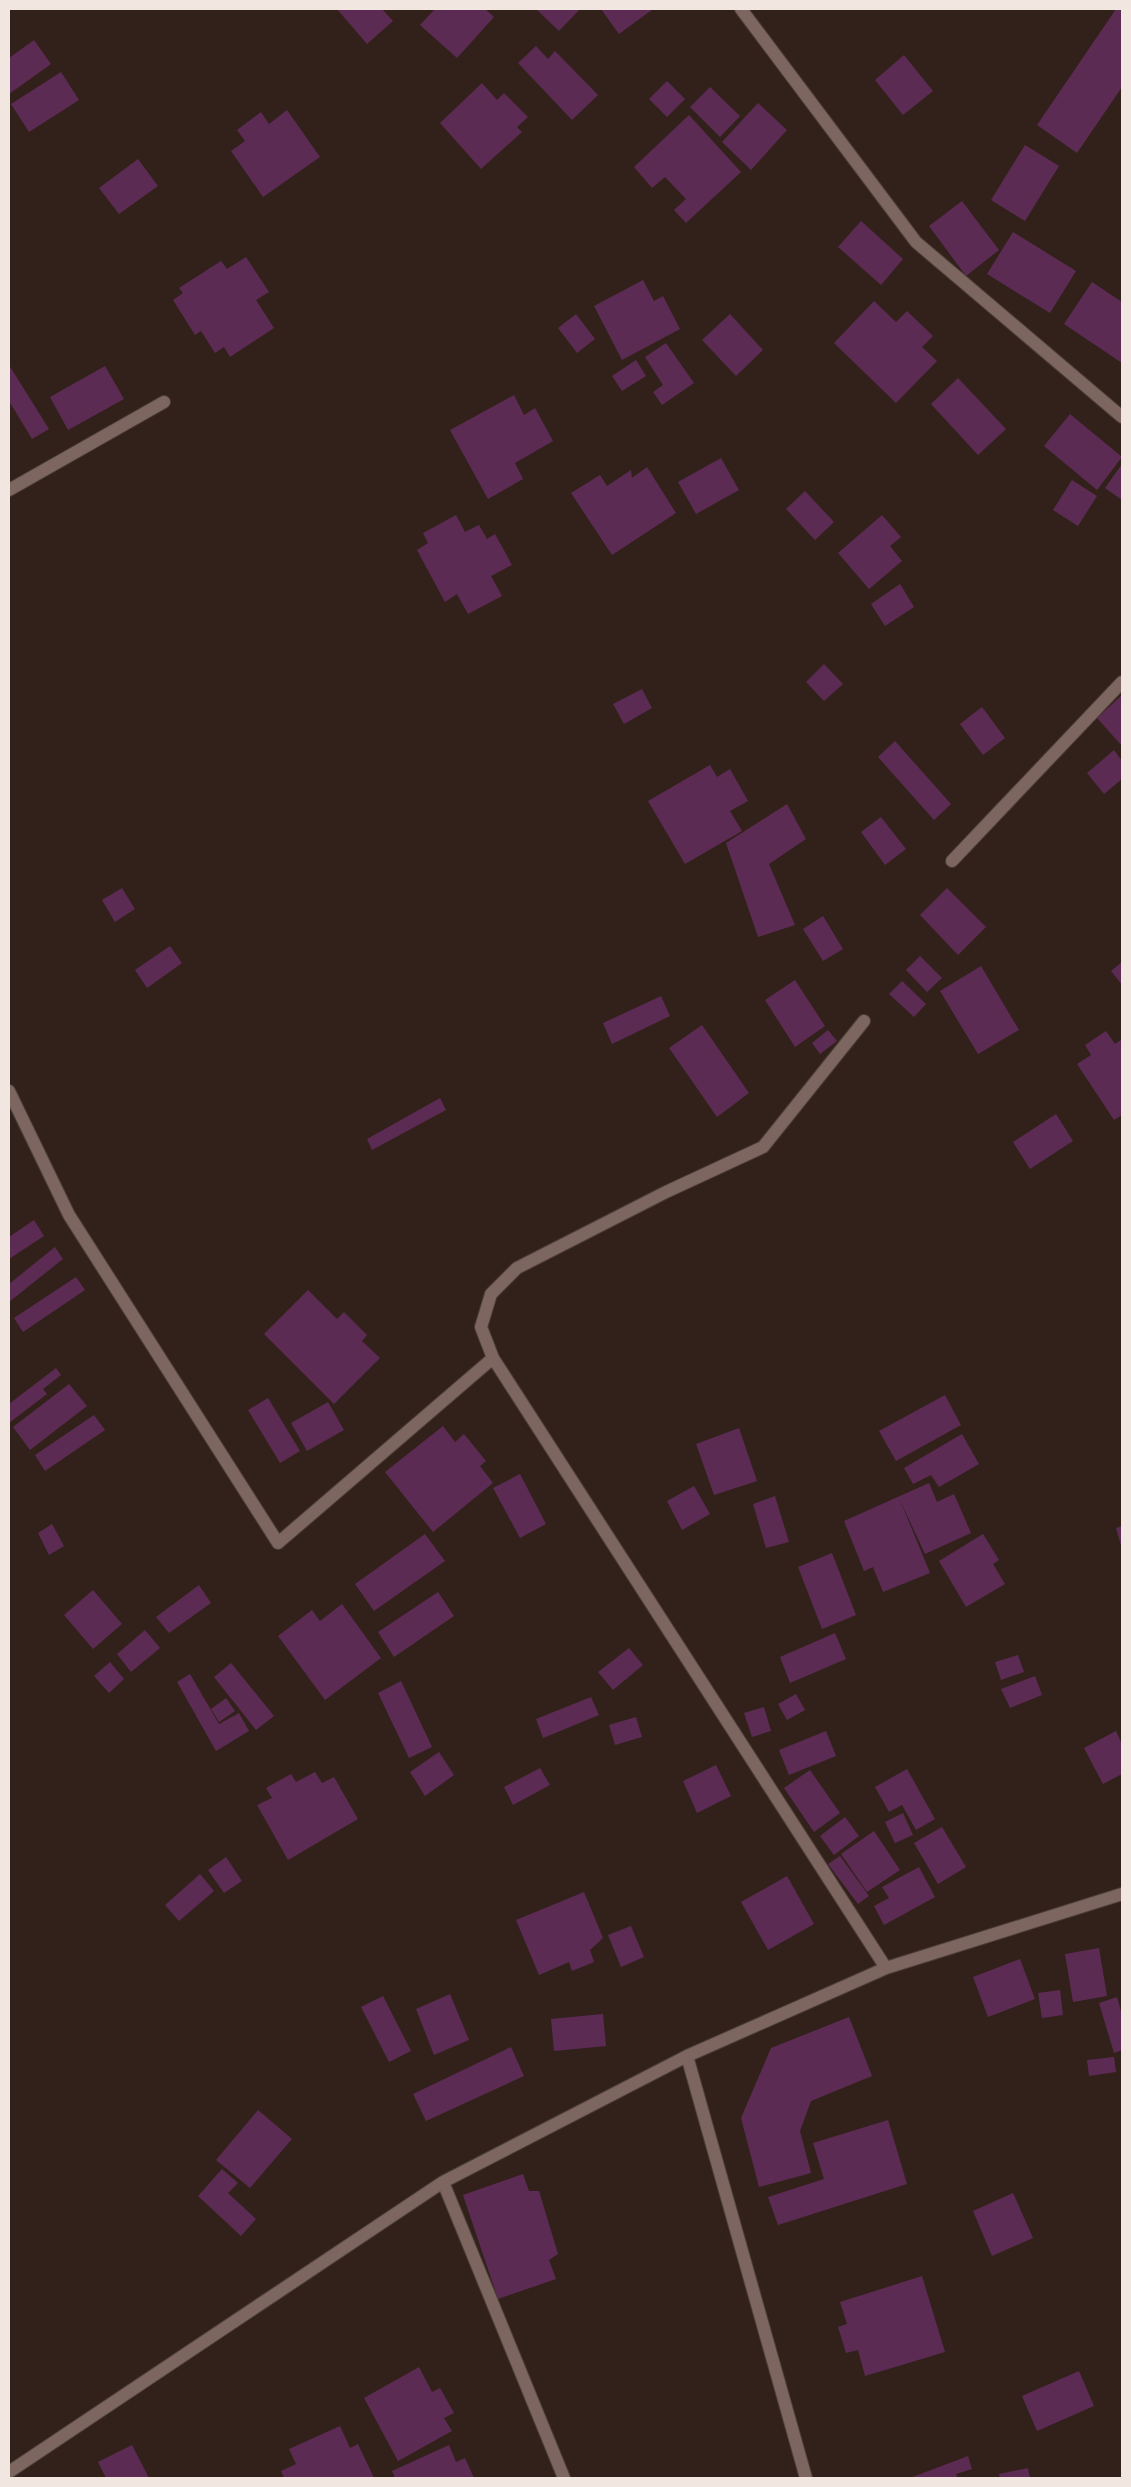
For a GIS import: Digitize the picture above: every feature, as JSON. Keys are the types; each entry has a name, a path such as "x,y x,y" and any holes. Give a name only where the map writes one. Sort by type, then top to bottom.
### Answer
{"street":[{"path":"741,9 916,242 1122,417"},
{"path":"9,490 164,402"},
{"path":"952,861 1122,682"},
{"path":"864,1021 764,1147 666,1192 517,1268 491,1294 481,1327 493,1358 886,1968"},
{"path":"9,1091 69,1214 278,1544 493,1358"},
{"path":"9,2472 443,2182 687,2056 886,1968 1122,1894"},
{"path":"687,2056 806,2478"},
{"path":"443,2182 564,2478"}],"building":[{"path":"337,9 382,9 393,21 367,44"},
{"path":"435,9 485,9 494,17 457,58 420,25"},
{"path":"536,9 580,9 559,31"},
{"path":"601,9 653,9 619,34"},
{"path":"1116,9 1122,9 1122,87 1077,153 1037,125"},
{"path":"34,40 51,64 9,94 9,58"},
{"path":"536,46 548,59 555,51 598,95 572,120 518,63"},
{"path":"904,55 933,91 903,115 875,80"},
{"path":"61,72 79,100 29,132 11,104"},
{"path":"667,81 685,99 667,117 649,99"},
{"path":"482,83 497,100 504,93 528,117 517,127 522,132 481,169 440,123"},
{"path":"710,87 740,116 720,137 690,107"},
{"path":"758,103 787,130 751,170 722,142"},
{"path":"287,110 320,157 263,197 231,151 245,141 237,130 261,112 269,124"},
{"path":"689,115 741,172 686,223 674,210 686,199 665,177 652,188 634,167"},
{"path":"1025,145 1059,166 1025,221 991,200"},
{"path":"138,159 158,186 119,214 99,188"},
{"path":"962,201 999,250 966,276 929,226"},
{"path":"861,221 903,259 881,285 838,247"},
{"path":"1013,232 1076,271 1050,313 987,274"},
{"path":"246,257 269,292 256,300 274,328 230,357 224,347 215,353 201,331 195,335 173,300 183,293 179,288 221,261 227,269"},
{"path":"643,280 654,301 663,296 680,329 622,360 594,306"},
{"path":"1092,282 1122,302 1122,363 1064,324"},
{"path":"874,301 896,322 907,311 933,336 922,347 937,361 896,403 834,343"},
{"path":"576,314 595,339 577,353 558,328"},
{"path":"730,314 763,350 736,376 702,340"},
{"path":"666,343 694,383 662,405 653,392 663,385 645,357"},
{"path":"636,360 646,376 622,391 612,376"},
{"path":"9,365 49,429 32,439 9,401"},
{"path":"105,366 124,399 68,430 50,397"},
{"path":"958,378 1006,429 978,455 931,404"},
{"path":"514,395 524,415 535,408 553,441 515,463 523,479 488,499 450,430"},
{"path":"1070,414 1122,457 1097,490 1044,446"},
{"path":"721,458 739,490 696,514 678,482"},
{"path":"1122,464 1122,500 1105,488"},
{"path":"647,467 676,513 612,555 571,493 600,475 607,486 631,470 632,478"},
{"path":"1072,480 1097,496 1078,526 1053,510"},
{"path":"805,491 834,522 815,540 786,509"},
{"path":"456,515 465,532 479,525 487,539 495,534 512,565 491,576 502,596 468,614 457,594 445,602 417,550 428,543 423,533"},
{"path":"882,515 901,537 890,546 902,561 869,589 838,553"},
{"path":"900,584 914,607 885,626 871,604"},
{"path":"824,664 843,684 824,701 806,682"},
{"path":"642,689 652,708 624,724 613,704"},
{"path":"1122,695 1122,746 1097,718"},
{"path":"982,707 1005,738 983,755 960,724"},
{"path":"895,741 951,804 934,820 878,757"},
{"path":"1114,750 1122,761 1122,779 1104,794 1087,773"},
{"path":"710,765 717,777 730,769 748,801 730,811 742,831 685,864 648,801"},
{"path":"787,804 806,839 769,864 795,925 758,937 726,843"},
{"path":"881,817 906,849 885,865 861,832"},
{"path":"122,888 135,909 115,922 102,900"},
{"path":"947,888 986,927 958,955 920,915"},
{"path":"823,916 843,949 823,961 803,929"},
{"path":"170,946 182,963 147,988 135,970"},
{"path":"920,956 942,978 927,992 906,970"},
{"path":"1122,962 1122,985 1111,971"},
{"path":"981,966 1019,1030 978,1054 940,991"},
{"path":"795,980 825,1026 795,1047 765,1000"},
{"path":"902,981 926,1004 914,1017 889,994"},
{"path":"661,996 670,1016 612,1044 603,1023"},
{"path":"702,1025 749,1093 717,1117 669,1048"},
{"path":"828,1030 837,1041 820,1054 812,1043"},
{"path":"1106,1031 1115,1044 1122,1039 1122,1115 1114,1120 1077,1064 1091,1055 1085,1045"},
{"path":"440,1098 446,1110 372,1150 367,1139"},
{"path":"1056,1114 1073,1141 1030,1169 1013,1142"},
{"path":"34,1220 44,1236 9,1259 9,1237"},
{"path":"55,1247 63,1259 9,1302 9,1284"},
{"path":"76,1277 85,1290 23,1332 14,1318"},
{"path":"308,1290 337,1319 344,1312 367,1335 362,1341 380,1358 334,1404 264,1334"},
{"path":"56,1368 61,1375 43,1389 47,1394 9,1423 9,1404"},
{"path":"69,1384 87,1406 30,1450 13,1427"},
{"path":"945,1395 961,1425 896,1461 879,1431"},
{"path":"268,1398 300,1451 280,1463 248,1410"},
{"path":"328,1402 344,1430 307,1451 291,1423"},
{"path":"94,1415 105,1430 45,1471 35,1455"},
{"path":"443,1426 455,1442 464,1434 486,1461 480,1466 493,1483 433,1532 385,1472"},
{"path":"739,1428 757,1481 714,1495 696,1444"},
{"path":"962,1434 979,1464 939,1487 931,1475 913,1484 904,1468"},
{"path":"520,1474 546,1524 520,1538 493,1488"},
{"path":"929,1483 937,1502 954,1494 971,1533 925,1554 900,1500 930,1573 883,1592 873,1567 864,1571 844,1521"},
{"path":"694,1486 710,1514 682,1530 667,1501"},
{"path":"775,1496 789,1542 766,1548 753,1504"},
{"path":"52,1524 64,1546 49,1555 38,1533"},
{"path":"1122,1526 1122,1549 1116,1528"},
{"path":"425,1534 445,1561 374,1611 355,1584"},
{"path":"983,1534 999,1560 993,1564 1005,1584 966,1607 939,1561"},
{"path":"832,1553 856,1615 822,1629 798,1567"},
{"path":"199,1585 211,1603 169,1633 156,1617"},
{"path":"93,1590 122,1624 93,1649 64,1615"},
{"path":"438,1592 454,1616 394,1657 378,1632"},
{"path":"342,1604 381,1658 325,1700 278,1636 312,1610 320,1621"},
{"path":"145,1630 160,1648 131,1672 117,1654"},
{"path":"835,1633 846,1659 790,1683 780,1657"},
{"path":"629,1648 643,1665 613,1690 598,1672"},
{"path":"1018,1655 1024,1672 1001,1680 995,1662"},
{"path":"110,1662 124,1679 109,1693 94,1676"},
{"path":"231,1663 274,1716 256,1730 214,1677"},
{"path":"190,1674 219,1724 239,1713 249,1731 216,1751 177,1682"},
{"path":"1035,1676 1042,1695 1010,1708 1001,1689"},
{"path":"401,1681 432,1747 409,1758 378,1693"},
{"path":"796,1694 805,1710 787,1720 778,1704"},
{"path":"591,1697 599,1715 543,1738 536,1719"},
{"path":"226,1698 235,1711 219,1722 211,1709"},
{"path":"764,1707 771,1731 752,1737 744,1713"},
{"path":"636,1717 642,1737 615,1745 609,1725"},
{"path":"826,1731 836,1756 789,1775 779,1750"},
{"path":"1116,1731 1122,1744 1122,1774 1103,1784 1084,1748"},
{"path":"439,1752 454,1775 425,1796 410,1772"},
{"path":"716,1765 731,1796 697,1813 683,1781"},
{"path":"540,1768 550,1785 513,1805 504,1787"},
{"path":"907,1769 935,1819 916,1830 902,1805 889,1812 875,1787"},
{"path":"810,1770 840,1813 814,1832 784,1788"},
{"path":"315,1772 322,1783 334,1777 358,1819 288,1860 257,1805 272,1798 266,1788 291,1774 296,1782"},
{"path":"903,1813 913,1835 895,1843 885,1822"},
{"path":"845,1817 859,1836 834,1855 820,1836"},
{"path":"942,1827 966,1867 938,1884 914,1843"},
{"path":"874,1831 900,1870 867,1892 841,1854"},
{"path":"840,1856 869,1896 858,1904 828,1864"},
{"path":"226,1857 242,1881 224,1893 208,1870"},
{"path":"919,1867 935,1897 884,1925 874,1906 889,1898 882,1887"},
{"path":"200,1874 214,1891 179,1921 165,1905"},
{"path":"787,1876 814,1924 768,1950 741,1902"},
{"path":"584,1892 603,1938 590,1950 594,1962 572,1971 569,1962 539,1975 516,1920"},
{"path":"631,1926 644,1957 621,1967 608,1935"},
{"path":"1099,1948 1107,1996 1073,2002 1065,1954"},
{"path":"1020,1959 1035,1999 988,2017 973,1977"},
{"path":"1060,1990 1063,2015 1042,2018 1038,1993"},
{"path":"450,1994 469,2040 434,2055 416,2009"},
{"path":"383,1996 411,2051 389,2062 361,2007"},
{"path":"1117,1997 1122,2015 1122,2050 1114,2053 1099,2003"},
{"path":"603,2014 606,2046 554,2051 551,2019"},
{"path":"849,2017 872,2076 811,2101 800,2131 811,2173 759,2187 741,2118 771,2048"},
{"path":"511,2047 524,2076 426,2121 413,2094"},
{"path":"1114,2057 1116,2072 1089,2076 1087,2060"},
{"path":"258,2110 292,2139 250,2188 216,2160"},
{"path":"888,2120 907,2184 778,2225 768,2197 824,2179 813,2143"},
{"path":"222,2169 238,2183 228,2193 256,2219 241,2236 198,2196"},
{"path":"523,2174 529,2191 539,2191 558,2254 549,2260 556,2279 498,2299 463,2195"},
{"path":"1013,2193 1033,2238 992,2256 973,2211"},
{"path":"922,2276 945,2352 865,2376 858,2350 846,2353 838,2327 847,2324 840,2302"},
{"path":"419,2367 432,2392 440,2388 454,2413 444,2418 452,2431 398,2461 364,2398"},
{"path":"1079,2371 1094,2406 1037,2431 1022,2396"},
{"path":"340,2426 350,2448 358,2444 374,2478 284,2478 281,2471 296,2464 289,2449"},
{"path":"132,2445 149,2478 106,2478 98,2462"},
{"path":"449,2445 456,2462 465,2458 474,2478 395,2478 392,2471"},
{"path":"968,2456 972,2469 956,2474 958,2478 910,2478"},
{"path":"1028,2468 1030,2478 1000,2478 999,2474"}]}
